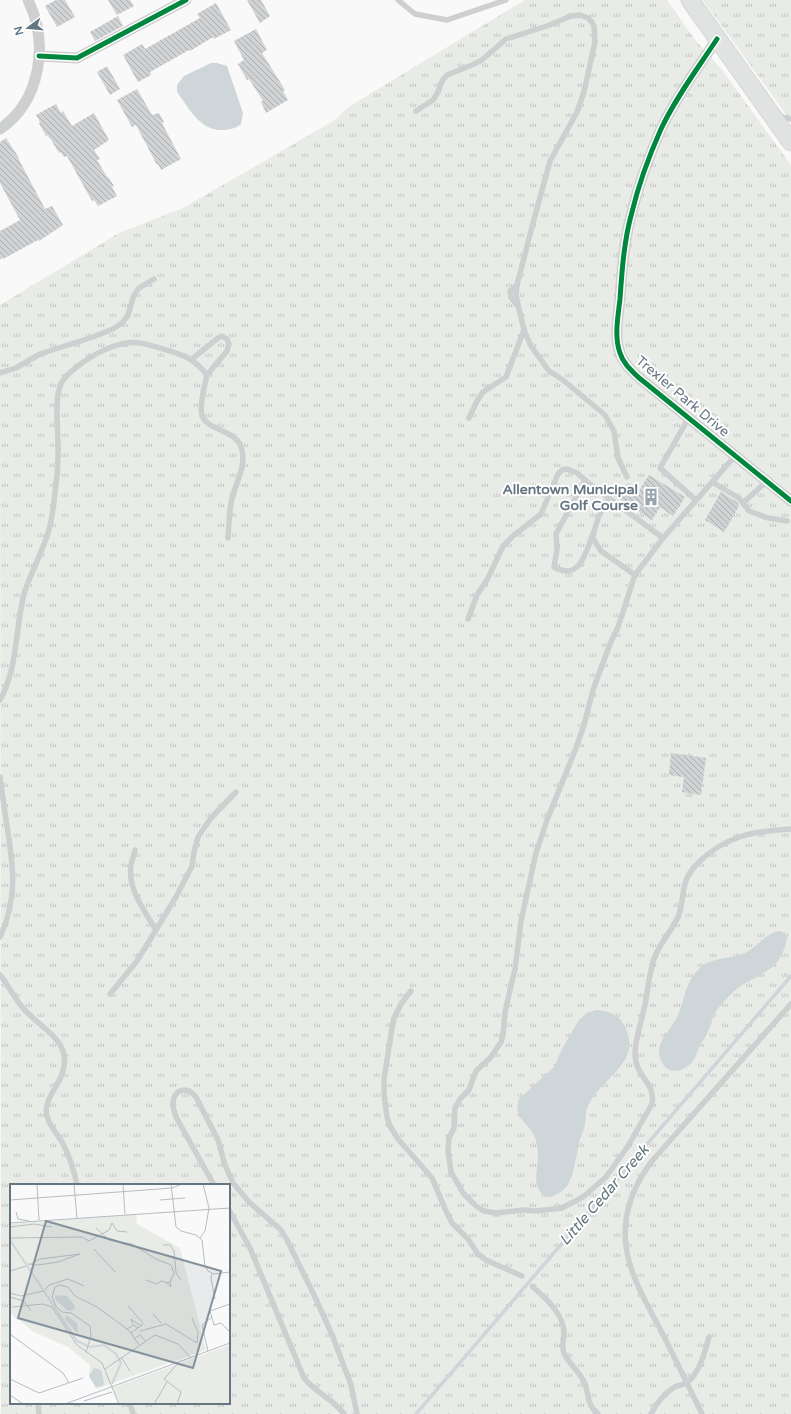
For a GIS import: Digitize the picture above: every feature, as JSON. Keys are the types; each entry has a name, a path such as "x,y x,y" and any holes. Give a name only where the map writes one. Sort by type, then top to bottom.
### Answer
{"main road":[{"path":"690,0 791,142"}],"street":[{"path":"0,129 13,119 28,96 38,68 40,40 33,10 28,0"},
{"path":"39,56 77,58 186,0"},
{"name":"Trexler Park Drive","path":"718,39 680,96 662,128 646,164 631,213 616,330 617,342 620,354 626,365 638,377 791,501"}],"lane":[{"path":"398,0 415,14 447,20 506,0"},
{"path":"416,111 433,100 447,75 477,63 506,39 548,26 571,16 588,18 592,22 594,26 595,42 584,92 577,112 550,161 517,285 516,296 524,330 531,346 549,371 563,380 604,415 614,431 618,458 627,477"},
{"path":"771,115 791,119"},
{"path":"0,373 16,368 40,354 113,329 122,323 128,315 134,295 139,288 154,279"},
{"path":"469,418 483,392 506,377 524,330"},
{"path":"192,359 218,338 222,336 227,339 229,344 227,351 207,375 201,410 202,417 208,423 229,433 236,439 242,448 243,457 232,499 228,538"},
{"path":"0,700 9,683 19,615 25,592 45,543 53,511 58,453 58,393 62,382 91,356 110,348 129,343 139,343 152,346 192,359 207,375"},
{"path":"688,419 660,468 696,500"},
{"path":"735,456 663,538 635,575 618,627 593,690 584,725 576,748 547,820 536,853 521,921 515,969 505,1012 501,1042 491,1057 476,1071 469,1090 460,1099 455,1108 454,1128 449,1138 448,1150 451,1172 464,1193 476,1206 484,1211 496,1213 562,1208 583,1196 606,1177 628,1146 652,1104 654,1096 652,1090 636,1065 636,1042 654,959 677,917 684,884 688,875 698,862 708,854 736,838 757,832 791,829"},
{"path":"468,618 477,595 488,578 503,546 540,514 558,474 562,470 567,469 577,473 663,538"},
{"path":"585,480 556,534 557,549 554,567 557,570 570,571 576,568 583,559 599,516 609,497"},
{"path":"743,503 766,481"},
{"path":"712,482 739,498 749,511 768,518 787,521"},
{"path":"592,537 601,551 635,575"},
{"path":"0,777 12,850 13,869 12,902 0,937"},
{"path":"110,994 137,961 176,897 192,866 198,837 211,818 236,792"},
{"path":"135,850 131,867 132,884 140,903 156,930"},
{"path":"0,975 23,1009 58,1041 65,1052 63,1073 59,1083 48,1100 46,1115 64,1148 75,1175 77,1184"},
{"path":"411,991 394,1018 392,1028 384,1087 387,1117 390,1126 398,1139 432,1178 452,1223 468,1239 478,1254 486,1260 522,1276"},
{"path":"702,1414 639,1288 629,1260 626,1228 629,1203 642,1174 652,1161 791,1004"},
{"path":"213,1184 176,1117 173,1105 175,1096 180,1091 185,1089 191,1091 196,1097 218,1140 225,1165 233,1183 249,1202 280,1229 286,1238 315,1297 332,1337 351,1385 357,1414"},
{"path":"230,1212 250,1248 304,1378 344,1414"},
{"path":"533,1287 557,1312 562,1322 564,1333 562,1349 572,1366 585,1383 591,1408 598,1414"},
{"path":"651,1414 662,1397 674,1387 687,1382 695,1372 703,1357 710,1337"},
{"path":"38,1404 39,1414"},
{"path":"130,1404 133,1414"}],"green space":[{"name":"Allentown Municipal Golf Course","path":"525,0 667,0 696,41 723,71 791,165 791,1414 1,1414 0,305 119,233 183,208 335,120 347,108"},
{"path":"703,0 791,0 791,121"}],"shaded area":[{"path":"211,63 227,66 243,113 241,124 235,128 215,130 208,127 196,117 177,92 177,85 184,76"},
{"path":"780,931 785,933 787,938 784,949 776,964 736,989 730,995 714,1015 707,1034 691,1063 685,1068 677,1071 672,1071 667,1068 660,1058 660,1046 678,1015 688,985 694,975 699,969 709,962 747,952 771,934"},
{"path":"596,1010 612,1014 622,1021 629,1038 629,1049 619,1068 595,1094 588,1106 584,1130 580,1139 570,1181 559,1193 551,1197 547,1197 540,1192 538,1188 536,1178 538,1159 537,1144 531,1130 519,1115 519,1099 554,1067 562,1049 579,1020 587,1013"}],"building":[{"path":"56,0 65,0 75,17 57,27 45,6"},
{"path":"108,0 130,0 134,6 117,15"},
{"path":"247,0 261,0 270,16 260,23"},
{"path":"216,3 231,30 214,39 213,37 190,51 189,50 150,72 151,75 138,82 123,55 142,44 145,49 200,18 197,14"},
{"path":"118,16 123,26 95,41 90,32"},
{"path":"256,29 267,50 262,53 285,90 283,91 288,100 266,113 261,102 263,101 249,79 247,80 238,64 244,60 234,41"},
{"path":"107,66 120,89 110,95 97,72"},
{"path":"137,89 152,115 159,113 164,122 162,123 181,159 161,170 136,125 132,127 117,100"},
{"path":"56,104 61,113 63,111 72,126 94,113 109,140 94,150 100,159 97,160 114,186 112,187 117,196 98,206 94,200 92,201 67,156 64,157 61,152 59,153 52,141 47,135 46,136 36,115"},
{"path":"6,138 19,158 45,209 52,206 63,225 39,241 38,240 3,259 0,259 0,231 20,220 0,183 0,142"},
{"name":"Allentown Municipal Golf Course","path":"649,475 685,497 673,516 660,507 652,520 618,498 625,487 637,494"},
{"path":"721,492 737,502 739,506 724,532 705,520"},
{"path":"671,753 706,758 701,795 682,792 684,777 669,775"}],"waterway":[{"name":"Little Cedar Creek","path":"416,1414 791,976"}],"cycle path":[{"path":"39,56 77,58 186,0"},
{"path":"717,39 680,94 667,117 652,149 641,180 629,223 625,244 617,326 618,347 623,360 638,377 791,501"}],"place":[{"name":"Allentown Municipal Golf Course","path":"651,497"}]}
